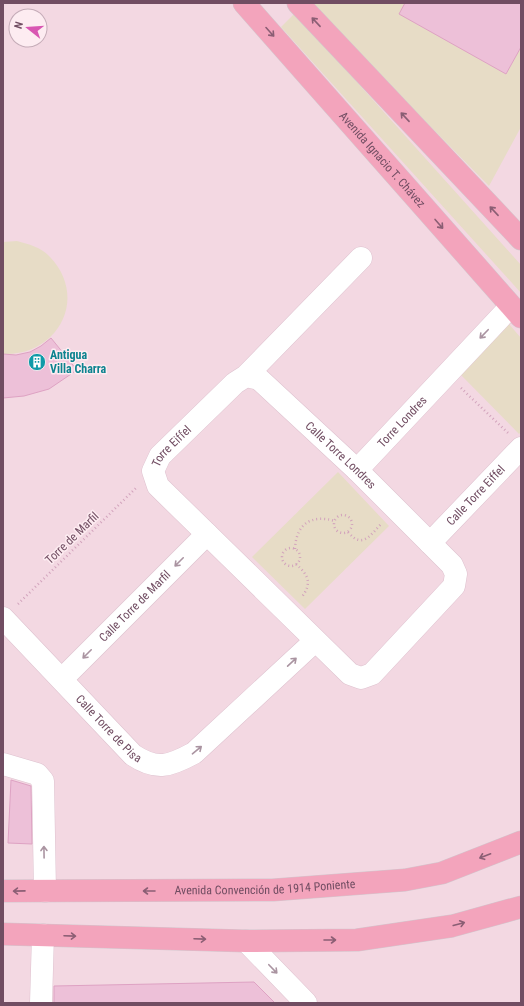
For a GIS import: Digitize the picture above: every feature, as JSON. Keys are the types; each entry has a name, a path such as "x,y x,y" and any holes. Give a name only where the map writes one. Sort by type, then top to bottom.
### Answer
{"main road":[{"path":"298,3 521,239"},
{"name":"Avenida Ignacio T. Chávez","path":"252,6 516,311"},
{"name":"Avenida Convención de 1914 Poniente","path":"3,891 273,890 405,880 442,873 521,842"},
{"path":"3,934 246,941 357,940 452,926 521,908"}],"street":[{"name":"Torre Eiffel","path":"361,258 246,376 235,383 160,456 153,471 158,486 315,641 350,674 361,678 372,674 454,586 456,574 452,565 430,543"},
{"name":"Torre Londres","path":"356,470 447,374 516,311"},
{"name":"Calle Torre Londres","path":"246,376 259,379 356,470 430,543"},
{"name":"Calle Torre Eiffel","path":"430,543 515,442"},
{"name":"Calle Torre de Marfil","path":"62,679 207,534"},
{"name":"Calle Torre de Pisa","path":"9,613 62,679 133,755 145,763 162,766 174,764 194,753 315,641"},
{"path":"3,764 37,774 42,781 45,891"},
{"path":"41,1003 43,935"},
{"path":"246,941 306,1003"}],"path":[{"path":"447,374 515,442"},
{"name":"Torre de Marfil","path":"9,613 153,471"},
{"path":"348,532 353,539 361,541 368,538 396,509"},
{"path":"335,521 341,516 349,517 352,525 348,532"},
{"path":"296,564 300,556 295,549 298,532 303,526 311,520 321,518 335,521"},
{"path":"335,521 336,530 342,533 348,532"},
{"path":"288,614 305,594 308,583 307,574 296,564 288,565 282,559 284,550 290,548 295,549"}],"shaded area":[{"path":"3,3 521,3 521,1003 3,1003"},
{"path":"309,3 521,3 521,127 489,186"},
{"path":"295,13 521,265 521,293 281,27"},
{"path":"17,241 31,245 50,257 61,273 67,290 67,306 62,322 52,335 39,345 22,352 3,354 3,242"},
{"path":"509,324 521,338 521,432 519,434 460,374"},
{"path":"338,472 389,526 305,609 252,557"}],"building":[{"path":"405,3 521,3 521,47 506,74 399,14"},
{"name":"Antigua Villa Charra","path":"51,338 77,370 49,389 24,396 3,398 3,354 16,355 30,352"},
{"path":"11,780 31,786 32,844 8,843"},
{"path":"254,982 275,1003 54,1003 54,986"}],"place":[{"name":"Antigua Villa Charra","path":"37,362"}]}
